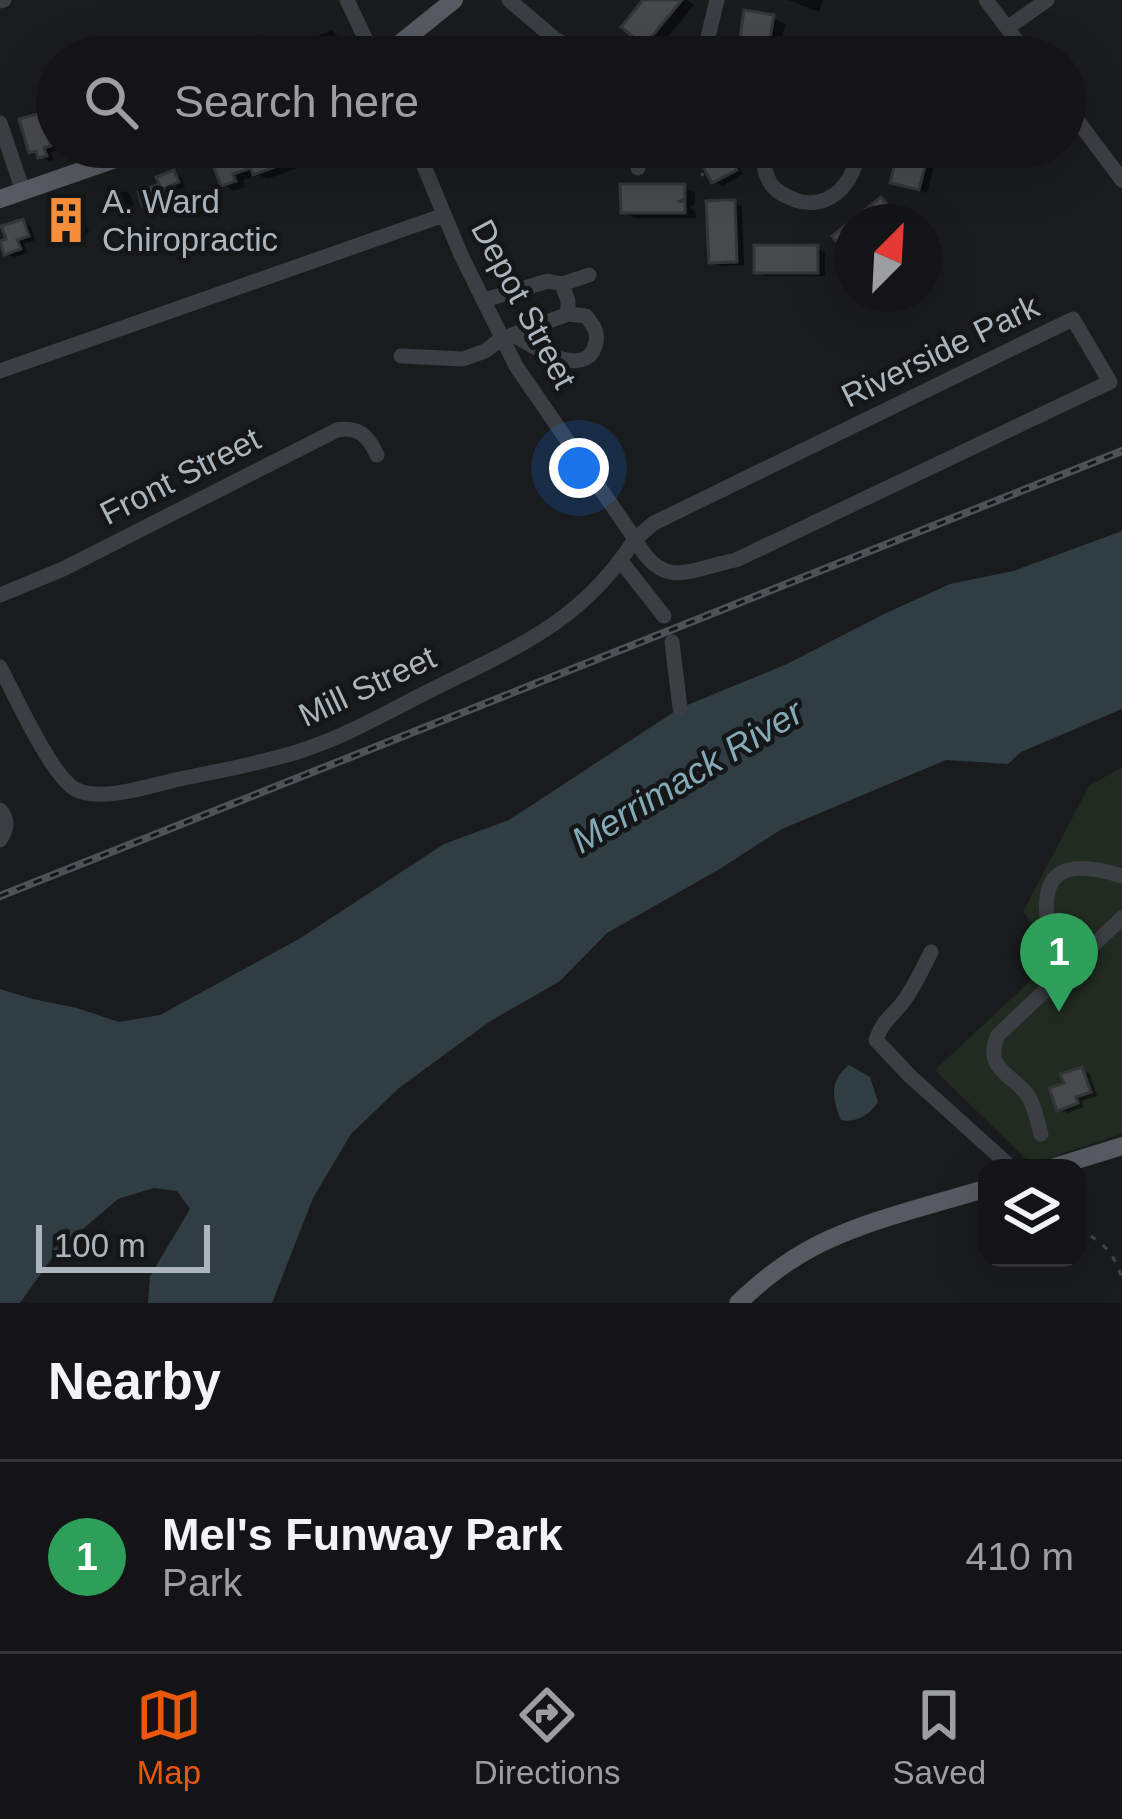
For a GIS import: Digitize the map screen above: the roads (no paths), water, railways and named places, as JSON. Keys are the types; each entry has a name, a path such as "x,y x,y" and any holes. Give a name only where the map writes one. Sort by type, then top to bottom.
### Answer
{"main road":[{"path":"422,36 454,0"},
{"path":"0,199 89,168"},
{"path":"1080,1159 1122,1146"},
{"path":"738,1303 792,1259 828,1241 978,1191"}],"street":[{"path":"347,0 367,36"},
{"path":"509,0 551,36"},
{"path":"708,36 717,0"},
{"path":"986,0 1013,36"},
{"path":"1007,28 1047,0"},
{"path":"0,122 23,191"},
{"path":"1086,131 1121,176"},
{"name":"Depot Street","path":"425,168 484,300 507,337 516,366 635,539"},
{"path":"765,168 773,188 807,203 820,202 843,188 855,168"},
{"path":"0,371 444,215"},
{"path":"484,300 548,280 562,284 589,275"},
{"path":"562,284 568,314"},
{"path":"401,356 463,359 507,337 568,314 586,316 596,328 591,355 582,361 568,361 507,337"},
{"name":"Riverside Park","path":"1073,320 1110,382 736,560 670,574 657,569 635,539 654,523 1073,320"},
{"name":"Front Street","path":"0,595 63,569 337,430 358,430 377,454"},
{"name":"Mill Street","path":"0,667 67,784 78,791 105,794 132,789 293,754 332,740 529,642 574,610 635,539"},
{"path":"620,560 664,616"},
{"path":"672,642 680,708"},
{"path":"0,810 7,827 0,840"},
{"path":"1058,978 1045,914 1052,881 1077,866 1122,876"},
{"path":"1041,1134 1031,1102 1002,1073 994,1045 998,1035 1122,918"},
{"path":"932,952 876,1040 1002,1159"}],"water":[{"name":"Merrimack River","path":"1122,531 1122,709 1021,752 1008,764 946,760 782,829 607,933 560,981 489,1022 399,1088 351,1134 313,1198 272,1303 148,1303 150,1276 190,1209 177,1191 154,1188 118,1199 57,1251 20,1303 0,1303 0,989 119,1022 160,1015 299,939 444,844 509,820 680,708 787,664 950,584 1013,571"},
{"path":"849,1065 870,1077 878,1102 862,1117 847,1121 841,1120 834,1090"}],"railway":[{"path":"0,896 1122,451"}],"place":[{"name":"A. Ward Chiropractic","path":"66,220"},
{"name":"Mel's Funway Park","path":"1059,1012"}]}
